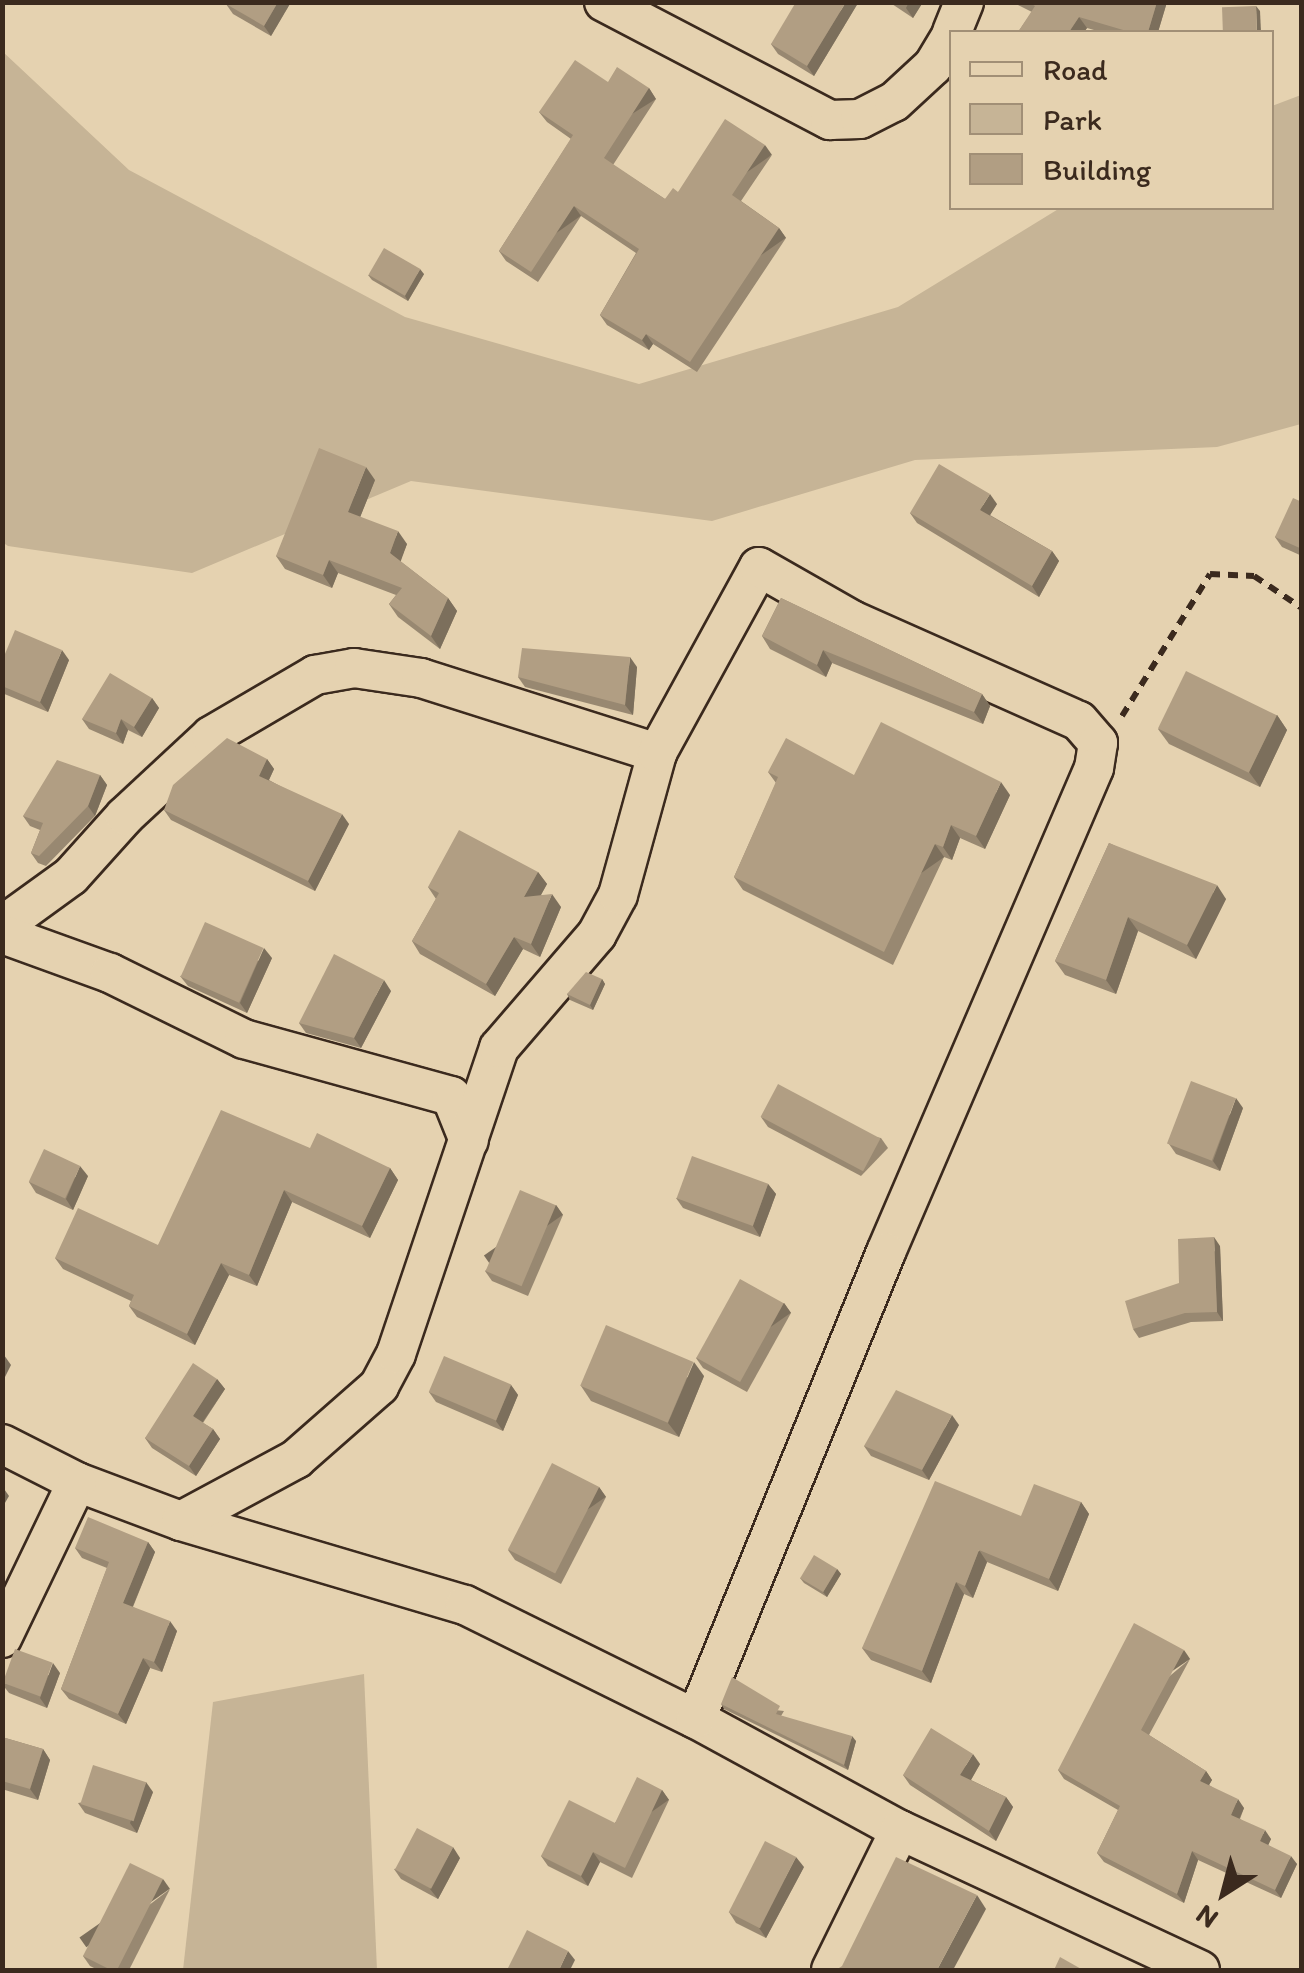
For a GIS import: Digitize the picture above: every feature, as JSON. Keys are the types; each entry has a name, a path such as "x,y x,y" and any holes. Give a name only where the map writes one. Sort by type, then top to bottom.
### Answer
{"street":[{"path":"604,2 830,120 860,119 894,102 934,66 949,38"},
{"path":"953,30 964,2"},
{"path":"181,1521 296,1459 379,1386 396,1354 499,1048 597,934 618,895 657,753 760,566 852,620 1080,721 1098,742 1094,768 886,1252 696,1719"},
{"path":"2,930 72,876 211,736 315,675 354,668 422,678 657,753"},
{"path":"2,930 128,981 244,1039 451,1096 469,1142"},
{"path":"2,1444 77,1482 181,1521 465,1605 696,1719 900,1830 1200,1970"},
{"path":"2,1638 77,1482"},
{"path":"831,1970 900,1830"}],"path":[{"path":"1098,742 1133,703 1210,574 1254,576 1302,608"}],"green space":[{"path":"2,51 129,170 405,317 639,384 898,307 1057,210 1274,210 1274,105 1301,95 1301,424 1217,447 915,460 712,521 411,481 192,573 2,542"},
{"path":"364,1674 377,1970 183,1970 213,1702"}],"building":[{"path":"226,2 278,2 264,26"},
{"path":"796,2 846,2 807,66 771,44"},
{"path":"1028,2 1157,2 1149,30 1123,30 1079,17 1070,30 1019,30 1035,6"},
{"path":"1256,6 1257,30 1223,30 1222,7"},
{"path":"575,60 608,82 617,67 649,88 604,158 665,199 673,188 678,192 725,119 765,145 732,195 779,228 690,362 646,334 642,340 600,315 639,249 574,206 531,272 499,251 573,135 539,112"},
{"path":"384,248 420,269 405,296 368,275"},
{"path":"319,448 366,467 348,512 398,531 390,553 448,598 431,636 389,604 402,588 329,560 323,575 276,556"},
{"path":"939,464 990,494 980,510 1052,551 1032,586 910,513"},
{"path":"1293,498 1302,502 1302,549 1275,537"},
{"path":"781,598 982,694 974,712 823,650 817,665 762,636"},
{"path":"15,630 62,650 40,702 2,686 2,661"},
{"path":"522,648 630,657 625,705 518,677"},
{"path":"1186,671 1277,715 1249,773 1158,729"},
{"path":"110,673 152,698 134,727 121,719 116,733 82,719"},
{"path":"881,722 1001,782 976,836 951,825 943,847 935,844 884,952 734,877 778,777 768,772 786,738 854,775"},
{"path":"227,738 267,759 259,776 342,814 308,881 164,810 173,785"},
{"path":"57,760 100,775 88,806 39,856 31,853 43,823 23,816"},
{"path":"459,830 538,872 524,897 552,894 531,944 514,937 486,984 412,941 439,893 428,887"},
{"path":"1109,843 1217,885 1187,945 1128,917 1106,980 1055,961"},
{"path":"205,922 263,948 239,1003 181,977"},
{"path":"334,954 384,980 354,1038 299,1023"},
{"path":"586,972 602,979 590,1005 567,994"},
{"path":"1191,1081 1236,1098 1212,1161 1167,1144"},
{"path":"778,1084 880,1138 863,1171 761,1117"},
{"path":"221,1110 310,1148 317,1133 390,1168 362,1226 284,1190 249,1275 221,1263 187,1334 129,1306 134,1295 55,1258 78,1208 158,1245"},
{"path":"44,1149 80,1166 65,1199 29,1182"},
{"path":"692,1156 768,1184 753,1226 677,1198"},
{"path":"520,1190 556,1205 522,1286 486,1271"},
{"path":"1214,1237 1217,1312 1185,1313 1133,1329 1125,1301 1179,1283 1178,1239"},
{"path":"740,1279 784,1303 740,1382 696,1358"},
{"path":"606,1325 693,1362 668,1423 580,1386"},
{"path":"444,1356 511,1385 496,1420 429,1392"},
{"path":"193,1363 217,1379 193,1416 213,1429 189,1466 145,1438"},
{"path":"896,1390 952,1415 922,1470 864,1446"},
{"path":"552,1463 599,1487 555,1573 508,1549"},
{"path":"935,1481 1021,1516 1034,1484 1081,1502 1049,1579 979,1550 965,1586 956,1582 922,1671 862,1648"},
{"path":"88,1517 148,1542 123,1603 170,1621 154,1662 143,1658 118,1714 61,1689 109,1562 75,1548"},
{"path":"814,1555 837,1569 823,1592 800,1578"},
{"path":"1134,1623 1184,1650 1141,1730 1206,1771 1200,1781 1238,1799 1231,1815 1265,1830 1260,1841 1291,1856 1275,1890 1192,1851 1177,1894 1097,1853 1120,1806 1058,1770"},
{"path":"15,1649 53,1663 40,1697 3,1683"},
{"path":"732,1677 780,1706 776,1714 852,1736 844,1765 721,1704"},
{"path":"931,1728 973,1754 960,1775 1006,1797 989,1831 903,1775"},
{"path":"2,1737 43,1749 30,1789 2,1781"},
{"path":"93,1765 146,1782 134,1821 80,1804"},
{"path":"637,1777 662,1790 625,1868 593,1852 581,1876 541,1856 569,1800 615,1823"},
{"path":"417,1828 453,1847 431,1889 395,1869"},
{"path":"765,1841 796,1857 760,1928 729,1912"},
{"path":"896,1857 977,1895 937,1970 836,1970 842,1966"},
{"path":"130,1863 163,1879 117,1970 111,1970 83,1956"},
{"path":"527,1930 568,1951 559,1970 507,1970"},
{"path":"1060,1957 1083,1970 1054,1970"}]}
